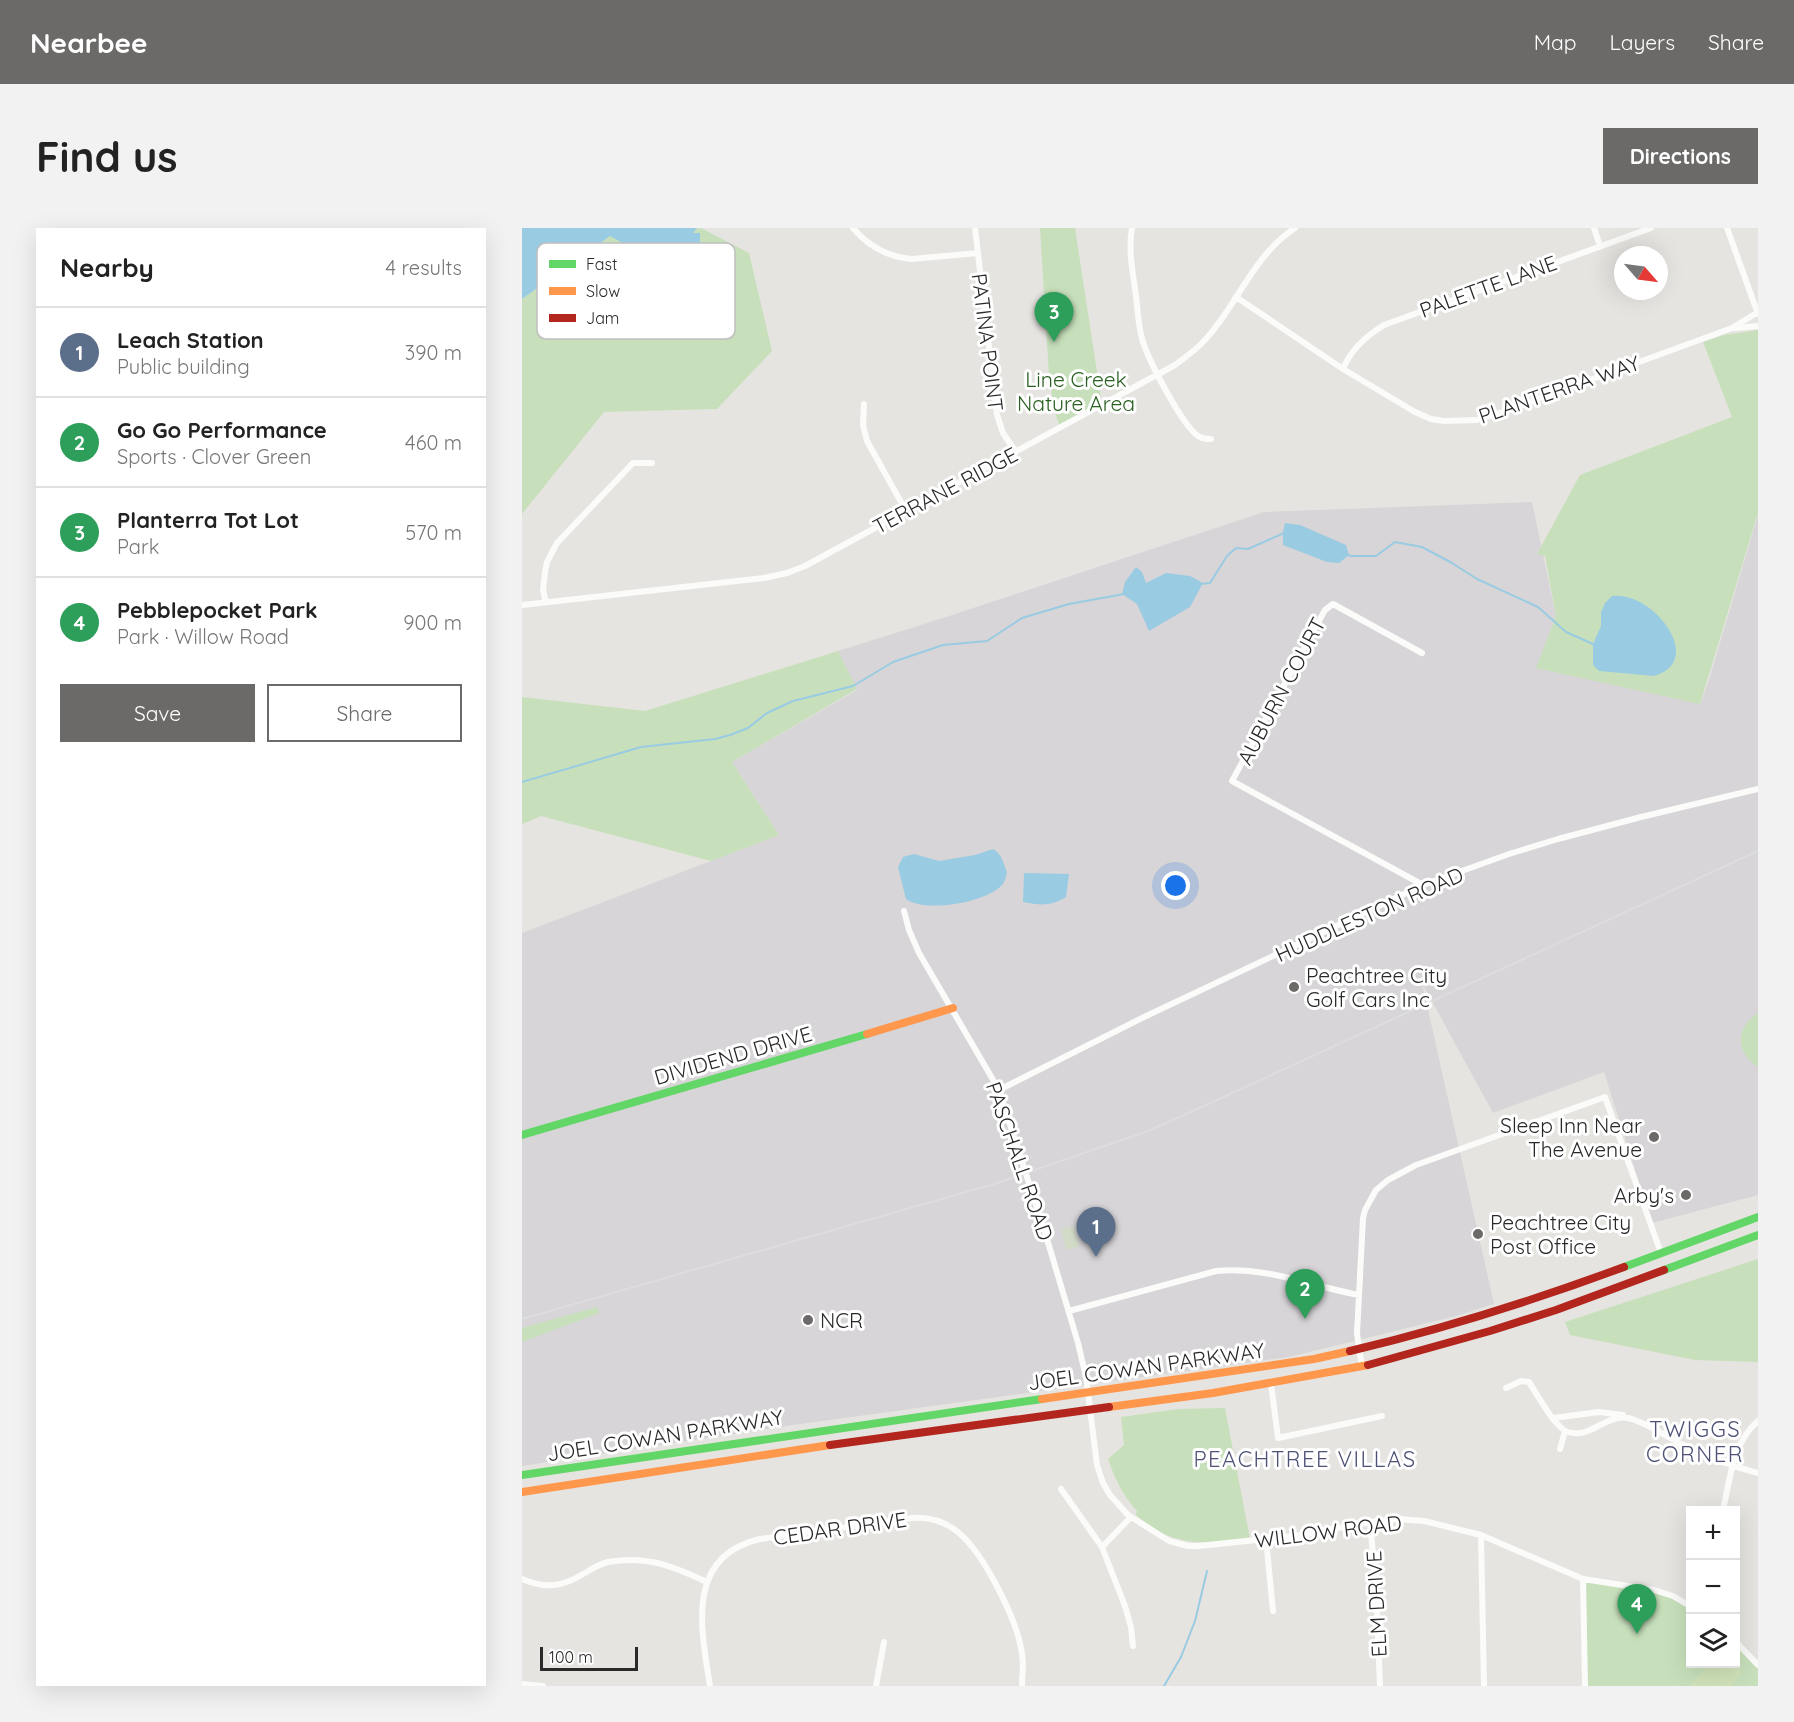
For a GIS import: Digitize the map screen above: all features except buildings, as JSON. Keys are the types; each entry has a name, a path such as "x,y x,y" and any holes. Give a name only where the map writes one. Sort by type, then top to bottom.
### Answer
{"main road":[{"name":"DIVIDEND DRIVE","path":"522,1135 952,1008"},
{"name":"JOEL COWAN PARKWAY","path":"522,1475 1088,1393 1314,1359 1358,1350 1413,1336 1550,1293 1758,1217"},
{"name":"JOEL COWAN PARKWAY","path":"522,1492 830,1445 1271,1383 1362,1367 1556,1310 1758,1235"}],"street":[{"path":"854,228 862,238 880,251 903,258 978,253"},
{"name":"PATINA POINT","path":"975,228 997,415 1003,433 1016,452"},
{"path":"1132,228 1132,262 1139,328 1146,349 1158,375 1187,424 1200,438 1211,439"},
{"name":"TERRANE RIDGE","path":"522,605 787,573 805,566 1175,365 1200,345 1274,246 1296,228"},
{"path":"1594,228 1600,246"},
{"name":"PALETTE LANE","path":"1343,369 1364,338 1384,325 1651,228"},
{"path":"1727,228 1758,313"},
{"name":"PLANTERRA WAY","path":"1236,297 1343,369 1415,412 1444,421 1477,420 1497,414 1732,328 1758,313"},
{"name":"PLANTERRA WAY","path":"1732,328 1758,326"},
{"path":"864,404 863,425 867,441 906,511"},
{"path":"546,602 543,590 544,572 557,543 633,463 652,463"},
{"name":"AUBURN COURT","path":"1422,653 1333,604 1325,610 1313,631 1232,781 1423,885"},
{"name":"HUDDLESTON ROAD","path":"999,1090 1142,1018 1423,885 1509,854 1567,837 1758,789"},
{"name":"PASCHALL ROAD","path":"904,911 919,953 999,1090 1069,1311 1088,1393"},
{"path":"1362,1367 1357,1339 1359,1295 1363,1218 1370,1199 1376,1190 1388,1180 1416,1165 1447,1153 1605,1097 1661,1253"},
{"path":"1069,1311 1216,1271 1232,1270 1259,1271 1359,1295"},
{"path":"1506,1388 1521,1381 1528,1382 1565,1431 1580,1434 1589,1432 1611,1419 1629,1418"},
{"path":"1271,1383 1278,1438 1382,1416"},
{"name":"WILLOW ROAD","path":"1088,1393 1097,1465 1103,1483 1120,1508 1169,1541 1188,1546 1207,1546 1370,1522 1398,1519 1424,1521 1481,1535 1583,1579 1654,1590 1673,1596 1686,1604"},
{"path":"1553,1418 1599,1412 1622,1414 1733,1467 1758,1473"},
{"path":"1724,1506 1741,1441 1758,1421"},
{"path":"1560,1449 1565,1431"},
{"path":"1061,1489 1102,1547 1125,1606 1133,1646"},
{"name":"CEDAR DRIVE","path":"710,1686 701,1617 702,1597 707,1582 722,1557 730,1550 749,1541 924,1517 948,1526 967,1541 980,1558 1015,1624 1023,1656 1022,1686"},
{"path":"1102,1547 1131,1517"},
{"name":"ELM DRIVE","path":"1370,1522 1376,1586 1380,1686"},
{"path":"1481,1535 1484,1686"},
{"path":"1266,1539 1273,1611"},
{"path":"522,1579 538,1586 562,1585 600,1564 640,1560 662,1563 707,1582"},
{"path":"1583,1579 1585,1686"},
{"path":"876,1686 884,1642"},
{"path":"1740,1646 1758,1665"},
{"path":"522,1684 543,1686"}],"shaded area":[{"path":"1532,502 1556,616 1700,704 1758,515 1758,1195 1652,1223 1604,1072 1493,1113 1422,983 1494,1304 1456,1316 1289,1357 793,1425 522,1466 522,933 779,835 732,762 857,690 838,651 1264,512"}],"green space":[{"path":"701,228 730,243 600,243 610,236"},
{"name":"Line Creek Nature Area","path":"1040,228 1075,228 1102,405 1060,427 1054,410 1049,376"},
{"path":"735,246 749,253 772,351 717,409 604,412 522,514 522,299 537,288 537,339 735,339"},
{"path":"1758,330 1758,513 1700,704 1536,668 1556,616 1545,556 1537,554 1580,475 1732,417 1703,342 1724,335"},
{"path":"838,651 857,689 732,762 779,835 711,861 541,816 522,824 522,697 645,711"},
{"path":"1758,1013 1758,1067 1745,1054 1741,1040 1745,1026"},
{"path":"1074,1226 1079,1246 1066,1250 1061,1229"},
{"path":"1758,1259 1758,1362 1695,1360 1570,1335 1565,1322"},
{"path":"597,1307 599,1313 522,1342 522,1328"},
{"path":"1225,1408 1250,1539 1202,1542 1177,1539 1166,1535 1136,1515 1137,1511 1124,1493 1108,1459 1124,1445 1121,1417 1178,1409"},
{"path":"1583,1579 1659,1591 1686,1607 1686,1668 1740,1668 1740,1648 1758,1668 1758,1686 1585,1686"},
{"path":"1705,1668 1738,1668 1742,1672 1731,1686 1689,1686"}],"water":[{"path":"522,228 697,228 693,233 700,233 700,243 623,243 610,236 600,243 537,243 537,288 522,299"},
{"path":"1285,523 1300,525 1346,545 1349,555 1339,563 1327,562 1283,545"},
{"path":"1136,567 1142,572 1146,583 1166,573 1190,576 1203,583 1190,607 1149,631 1137,604 1122,594 1125,582"},
{"path":"1612,596 1628,597 1643,604 1668,628 1675,643 1676,656 1669,668 1654,676 1599,671 1593,665 1593,644 1601,626 1601,612 1605,603"},
{"path":"993,849 1000,856 1007,872 1003,884 994,891 983,897 955,904 926,905 906,899 898,867 903,857 914,854 939,861 975,855"},
{"path":"1024,873 1069,874 1066,897 1045,904 1023,902"}],"waterway":[{"path":"1201,584 1210,583 1227,556 1236,548 1248,549 1284,533"},
{"path":"1346,554 1376,556 1395,542 1422,547 1477,579 1538,607 1566,632 1593,644"},
{"path":"522,782 641,747 715,739 730,735 748,728 767,713 793,701 853,686 893,662 943,645 987,641 1022,618 1069,604 1124,594"},
{"path":"1164,1686 1181,1657 1195,1621 1207,1571"}],"railway":[{"path":"522,1319 994,1184 1148,1131 1758,851"}],"traffic: fast":[{"path":"522,1135 867,1034"},
{"path":"1624,1267 1758,1217"},
{"path":"1664,1270 1758,1235"},
{"path":"522,1475 1042,1399"}],"traffic: slow":[{"path":"867,1034 953,1008"},
{"path":"1042,1399 1314,1359 1350,1351"},
{"path":"1109,1407 1213,1393 1368,1365"},
{"path":"522,1492 830,1445"}],"traffic: jam":[{"path":"1350,1351 1488,1313 1624,1267"},
{"path":"1368,1365 1556,1310 1664,1270"},
{"path":"830,1445 1109,1407"}],"place":[{"name":"Planterra Tot Lot","path":"1054,342"},
{"name":"Peachtree City Golf Cars Inc","path":"1294,987"},
{"name":"Sleep Inn Near The Avenue","path":"1654,1137"},
{"name":"Arby's","path":"1686,1195"},
{"name":"Peachtree City Post Office","path":"1478,1234"},
{"name":"Leach Station","path":"1096,1257"},
{"name":"Go Go Performance","path":"1305,1319"},
{"name":"NCR","path":"808,1320"},
{"name":"Pebblepocket Park","path":"1637,1634"}],"district":[{"name":"TWIGGS CORNER","path":"1695,1442"},
{"name":"PEACHTREE VILLAS","path":"1305,1459"}]}
